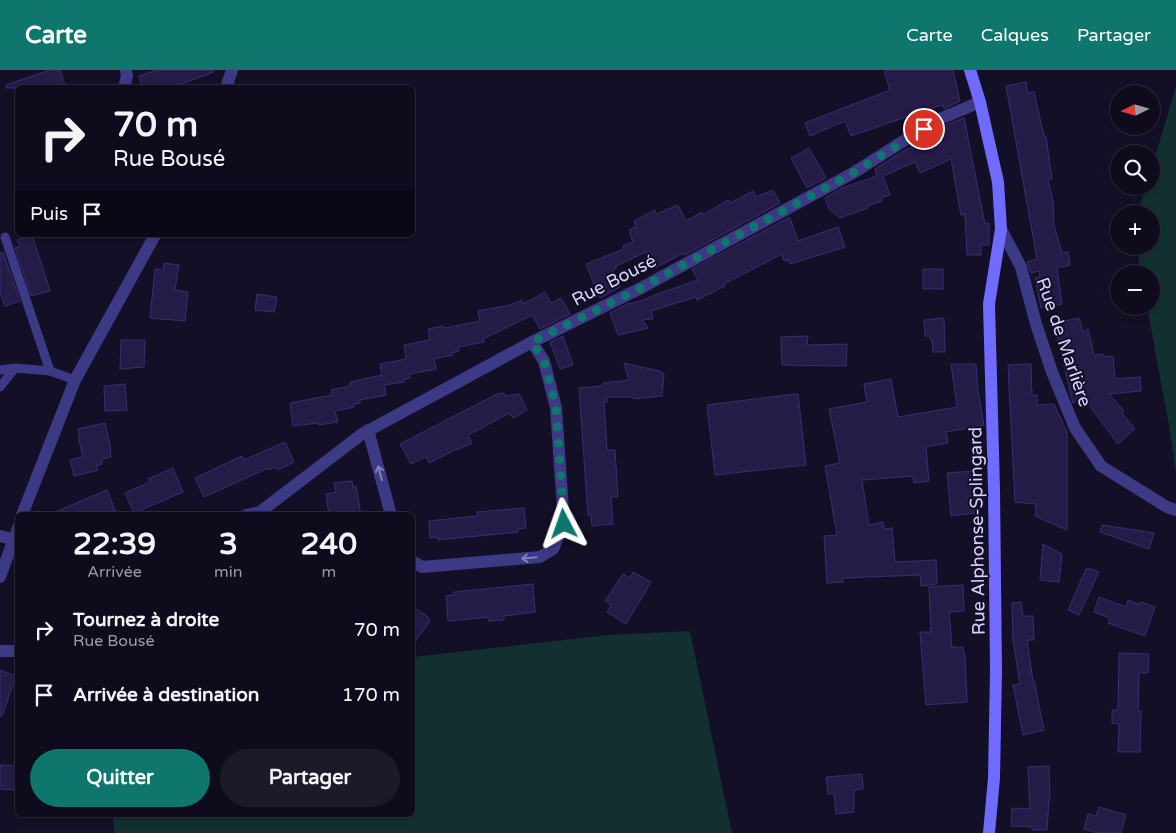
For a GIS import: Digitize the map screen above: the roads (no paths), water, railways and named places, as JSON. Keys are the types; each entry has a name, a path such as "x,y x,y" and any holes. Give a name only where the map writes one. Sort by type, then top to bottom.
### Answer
{"street":[{"path":"125,85 126,70"},
{"path":"227,85 232,70"},
{"name":"Rue Alphonse-Splingard","path":"970,70 980,102 998,182 1001,229 989,304 996,671 994,778 988,833"},
{"name":"Rue Bousé","path":"260,512 368,430 532,342 641,288 853,173 935,121 980,102"},
{"name":"Rue de Marlière","path":"1001,229 1021,267 1036,324 1052,372 1075,428 1101,466 1167,507 1176,510"},
{"path":"23,512 75,380 154,237"},
{"path":"415,562 422,567 540,557 553,549 564,524 556,408 544,361 532,342"},
{"path":"368,430 390,512"},
{"path":"0,536 15,534 12,558 0,577"},
{"path":"0,651 15,651"}],"lane":[{"path":"5,237 50,371"},
{"path":"0,370 15,368 50,371 75,380"},
{"path":"0,387 15,368"}]}
